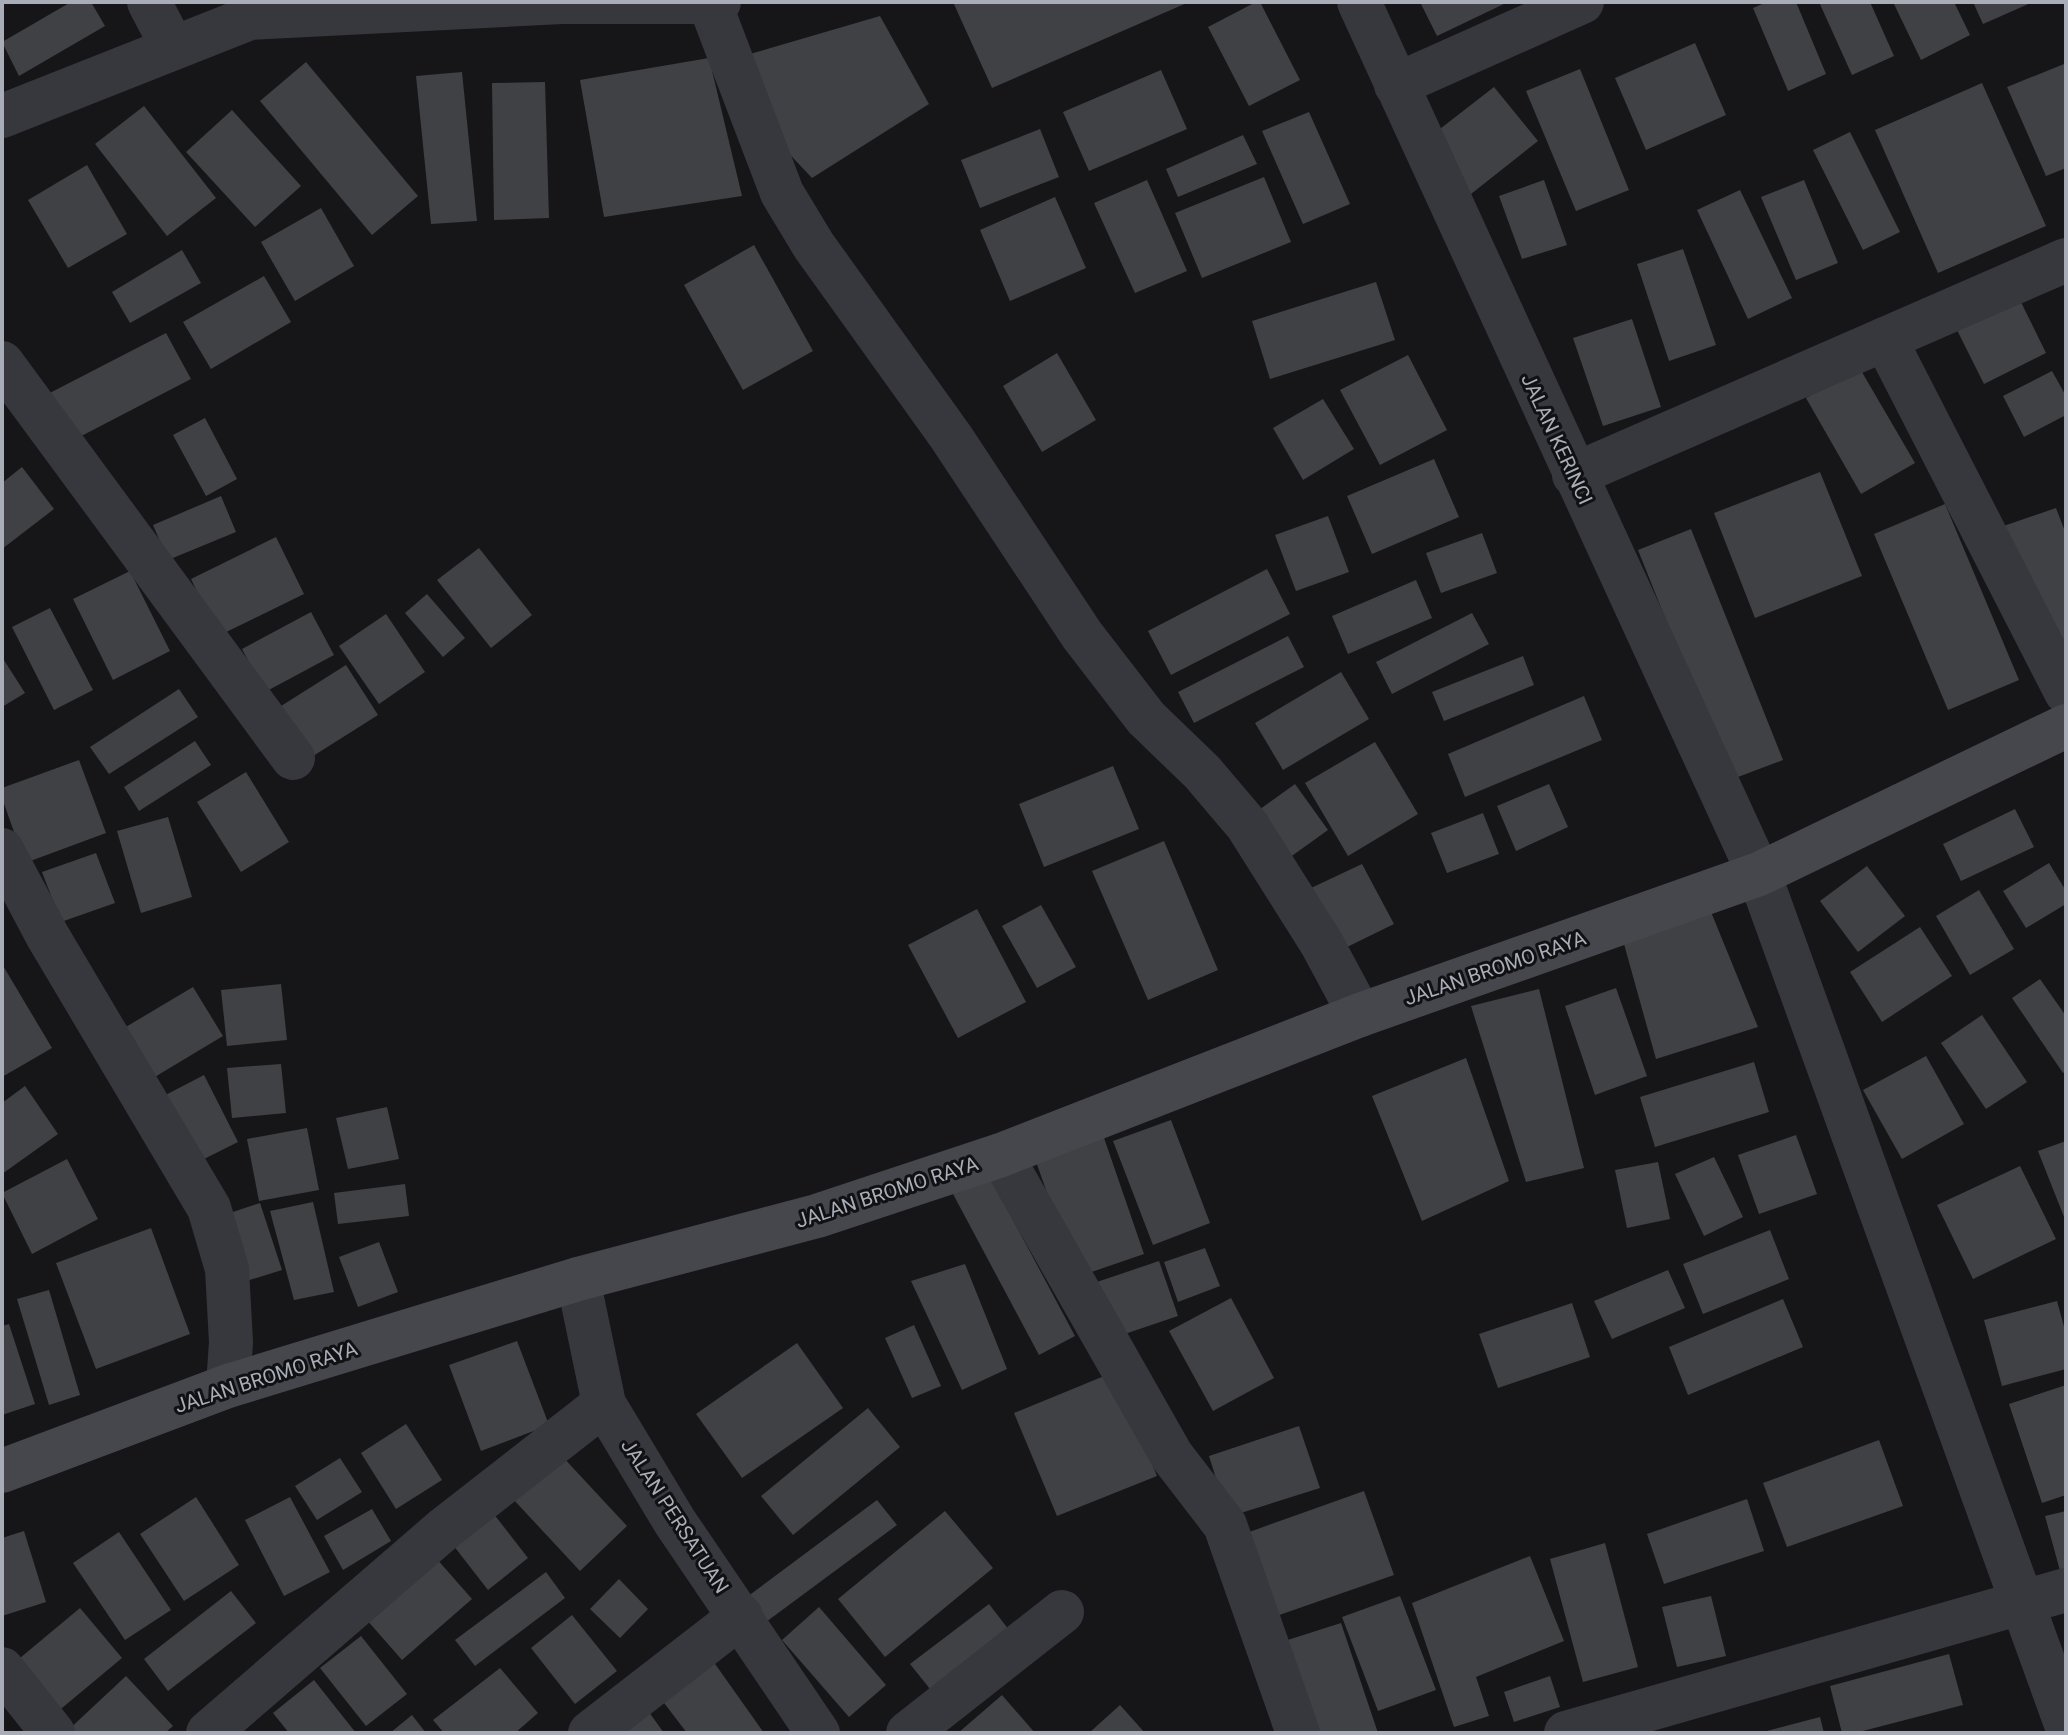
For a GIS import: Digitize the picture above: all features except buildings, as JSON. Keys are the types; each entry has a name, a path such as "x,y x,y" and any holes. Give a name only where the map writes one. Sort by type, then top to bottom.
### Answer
{"main road":[{"name":"JALAN BROMO RAYA","path":"2,1471 228,1386 578,1279 817,1216 1001,1155 1360,1015 1759,874 2066,726"}],"street":[{"path":"149,2 173,48"},
{"path":"2,116 250,18 562,2 714,3 782,193 814,246 951,437 1082,635 1146,718 1202,772 1247,825 1322,944 1360,1015"},
{"name":"JALAN KERINCI","path":"1359,2 1759,874 2066,1724"},
{"path":"1396,85 1582,2"},
{"path":"1574,475 2066,260"},
{"path":"1885,339 2066,692"},
{"path":"2,363 293,758"},
{"path":"2,850 55,948 209,1208 227,1269 231,1342 228,1386"},
{"path":"1001,1155 1172,1456 1225,1525 1298,1733"},
{"name":"JALAN PERSATUAN","path":"578,1279 604,1404 675,1522 818,1733"},
{"path":"208,1733 445,1528 604,1404"},
{"path":"1566,1733 2066,1590"},
{"path":"908,1733 1062,1612"},
{"path":"590,1733 741,1616"},
{"path":"2,1669 53,1733"}]}
